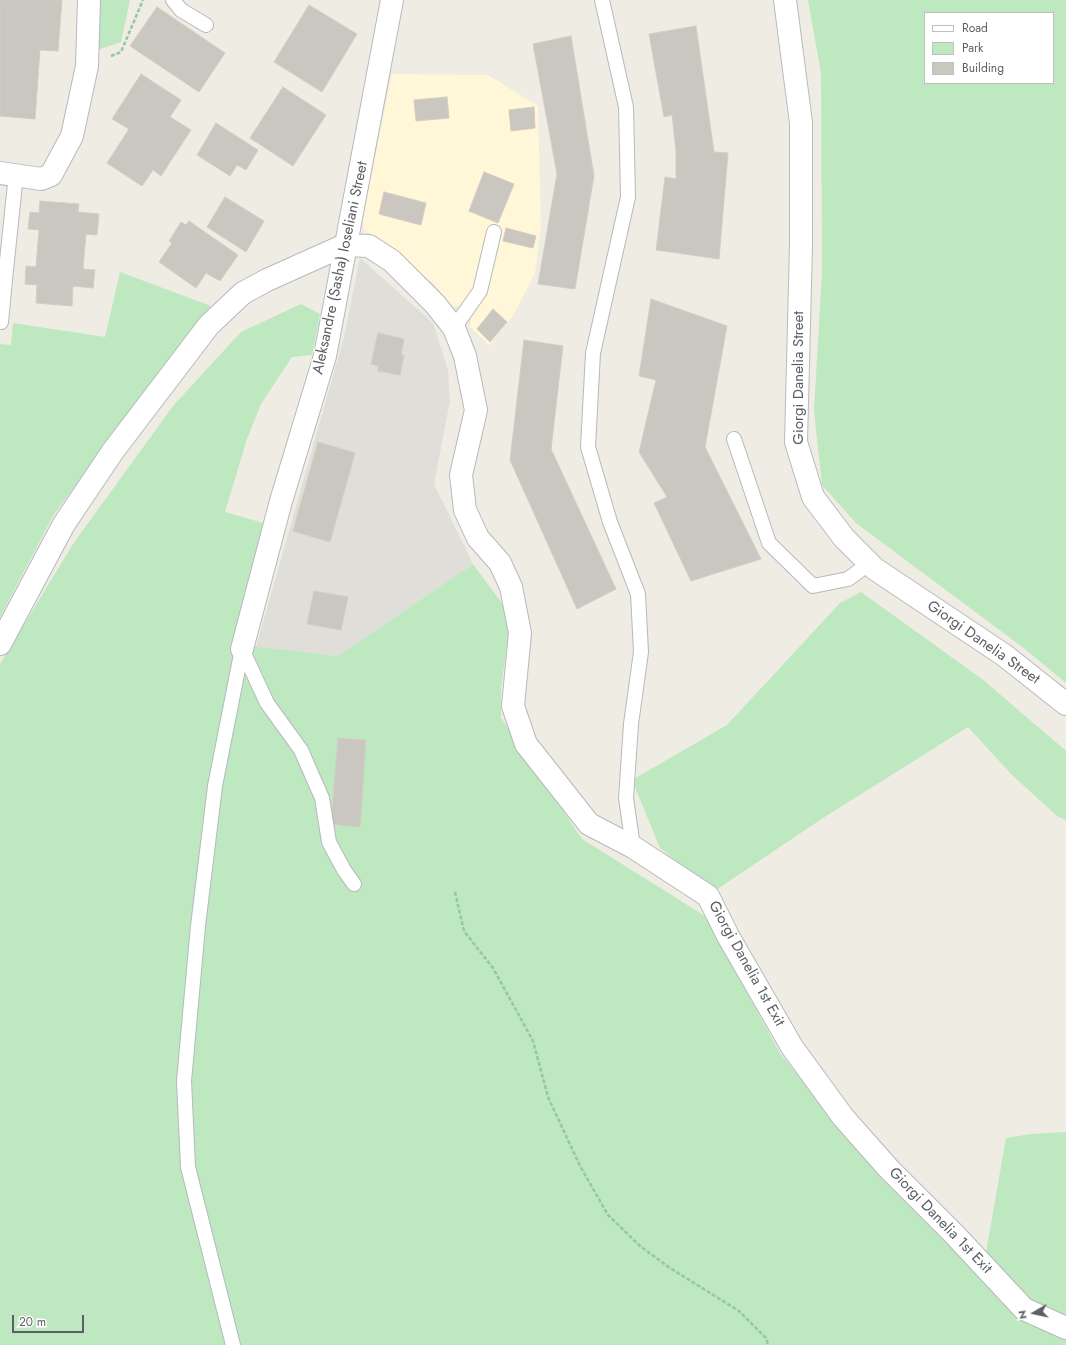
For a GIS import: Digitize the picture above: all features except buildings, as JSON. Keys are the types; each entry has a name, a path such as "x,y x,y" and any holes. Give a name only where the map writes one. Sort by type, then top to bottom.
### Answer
{"street":[{"path":"8,174 41,179 51,174 72,136 87,66 89,0"},
{"name":"Aleksandre (Sasha) Ioseliani Street","path":"242,649 281,500 325,356 392,0"},
{"name":"Giorgi Danelia Street","path":"785,0 802,123 801,245 796,442 812,497 844,538 875,569 1004,655 1066,704"},
{"path":"0,644 64,524 113,451 209,325 243,294 267,280 346,245"},
{"name":"Giorgi Danelia 1st Exit","path":"346,245 369,246 392,261 435,304 454,328 465,356 476,410 461,475 464,510 478,538 500,563 511,588 520,633 513,706 526,744 589,824 633,847 708,896 728,936 792,1047 843,1117 889,1169 955,1235 1024,1309 1066,1328"}],"lane":[{"path":"173,0 181,10 206,25"},
{"path":"602,0 626,107 628,197 593,352 588,447 610,522 638,594 641,652 631,724 626,798 633,847"},
{"path":"1,322 8,174"},
{"path":"454,328 480,291 494,232"},
{"path":"734,438 769,543 813,586 848,579 870,563"},
{"path":"242,649 267,703 301,750 322,798 329,842 344,870 354,884"},
{"path":"233,1345 188,1167 184,1081 198,926 215,786 242,649"}],"path":[{"path":"121,52 143,0"},
{"path":"455,892 464,931 493,968 533,1041 548,1097 580,1166 608,1216 640,1246 670,1268 739,1311 766,1338 768,1345"}],"shaded area":[{"path":"392,74 488,75 538,106 541,225 535,273 514,314 489,345 470,327 471,320 466,312 459,306 452,306 434,284 364,229 362,221"},
{"path":"360,258 433,323 448,370 450,401 434,484 473,564 338,656 256,647 344,337"}],"green space":[{"path":"97,0 130,0 121,42 94,51"},
{"path":"808,0 1066,0 1066,683 1025,649 856,523 822,485 814,411 822,272 821,73"},
{"path":"120,272 211,306 54,514 0,617 0,344 11,345 13,323 105,337"},
{"path":"301,304 320,314 312,355 292,357 261,404 247,439 225,512 263,523 235,644 338,656 473,564 504,606 508,636 501,689 501,718 582,839 705,916 780,1053 874,1169 976,1270 986,1252 1006,1138 1031,1134 1066,1132 1066,1345 0,1345 0,664 73,544 173,406 241,332"},
{"path":"861,592 982,679 1066,751 1066,820 1057,816 1011,774 968,727 823,818 713,892 660,848 632,780 727,725 840,603"}]}
